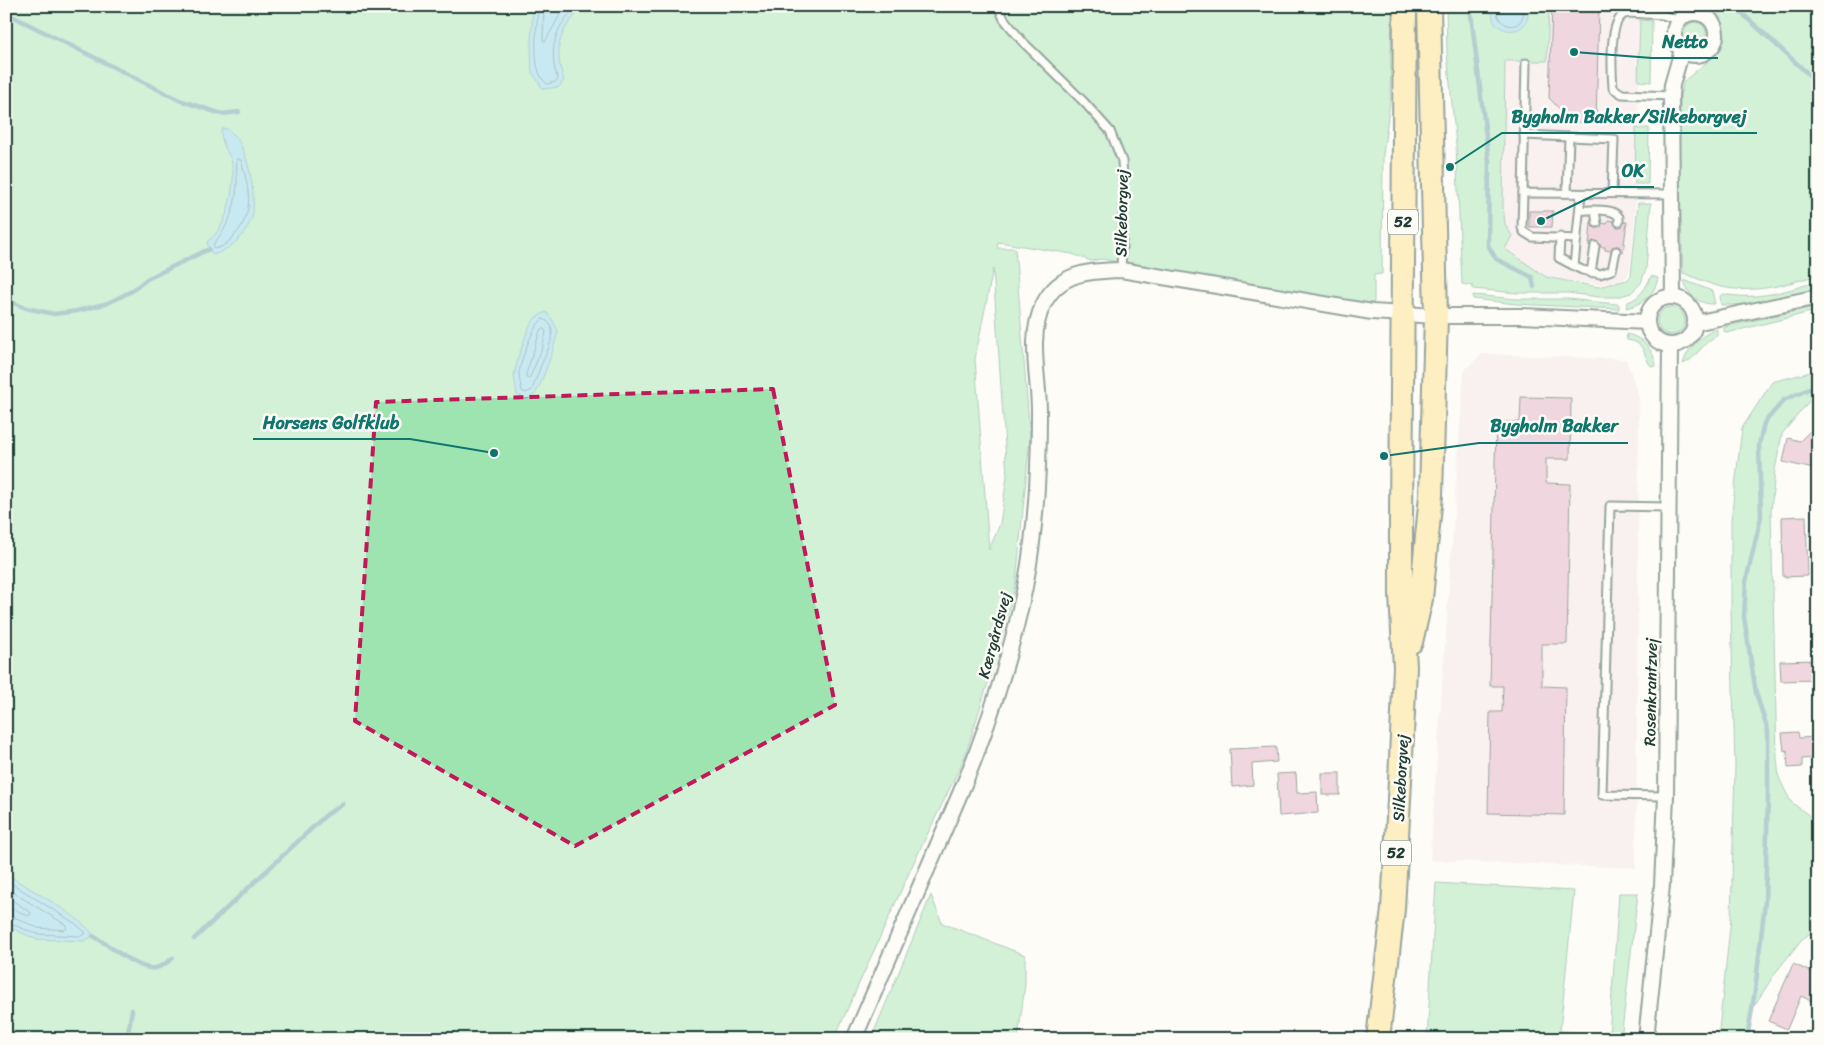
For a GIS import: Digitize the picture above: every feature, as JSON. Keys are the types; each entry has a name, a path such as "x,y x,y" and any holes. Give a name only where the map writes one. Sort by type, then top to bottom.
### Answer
{"main road":[{"name":"Silkeborgvej","path":"1378,1039 1393,909 1405,667 1401,595 1405,6"},
{"name":"Silkeborgvej","path":"1405,667 1421,599 1431,495 1436,316 1429,6"}],"street":[{"path":"1696,12 1705,15 1712,20 1716,28 1713,46 1707,52 1698,55 1689,54 1682,50 1676,43 1674,34 1678,22 1688,14 1696,12"},
{"path":"1673,297 1671,96 1672,85 1682,50"},
{"name":"Kærgårdsvej","path":"854,1039 975,758 1011,647 1025,586 1034,528 1039,466 1039,412 1035,346 1037,324 1044,304 1056,286 1074,275 1101,270 1121,270"},
{"name":"Silkeborgvej","path":"1121,270 1372,312 1436,316"},
{"path":"1673,297 1682,299 1690,305 1695,323 1687,339 1679,344 1670,345 1661,343 1654,338 1648,330 1647,322 1648,312 1654,303 1663,298 1673,297"},
{"path":"1695,323 1818,297"},
{"path":"1436,316 1522,316 1647,322"},
{"name":"Rosenkrantzvej","path":"1646,1039 1662,885 1666,796 1670,345"}],"lane":[{"name":"Silkeborgvej","path":"998,6 1004,19 1022,41 1084,102 1110,131 1122,161 1124,196 1121,270"},
{"path":"1671,96 1622,94 1613,88 1614,28 1618,18 1625,13 1668,15 1678,22"},
{"path":"1526,64 1522,228 1524,232 1532,237 1577,239"},
{"path":"1524,136 1614,138 1612,193"},
{"path":"1567,193 1569,137"},
{"path":"1523,193 1671,194"},
{"path":"1574,266 1581,194"},
{"path":"1580,210 1617,213 1619,222"},
{"path":"1595,211 1597,223"},
{"path":"1560,238 1559,258 1582,270 1600,274 1612,270 1616,251"},
{"path":"1592,272 1595,246"},
{"path":"1666,796 1602,795 1610,506 1669,507"}],"highlighted area":[{"path":"773,389 835,705 575,846 355,721 376,402"}],"shaded area":[{"path":"1549,6 1641,6 1636,204 1630,268 1627,277 1622,280 1599,285 1546,277 1505,249 1511,236 1505,224 1503,205 1505,60 1547,61"},
{"path":"1482,354 1626,359 1639,397 1636,868 1430,860 1464,370"}],"green space":[{"path":"6,6 1392,6 1390,102 1383,155 1382,274 1374,275 1374,302 1367,305 1102,259 1091,261 1072,254 998,242 997,248 1015,248 1030,437 1016,582 998,651 964,759 914,862 834,1039 6,1039","holes":["993,269 1007,476 1000,524 989,550 975,359"]},
{"path":"1446,6 1549,6 1547,61 1505,61 1503,205 1505,224 1512,236 1505,249 1546,277 1598,287 1627,280 1631,276 1638,203 1651,203 1646,269 1641,283 1631,293 1617,297 1599,297 1567,293 1517,293 1473,289 1473,286 1462,284 1456,145 1447,53"},
{"path":"1705,6 1818,6 1818,275 1773,287 1739,289 1716,286 1683,273 1679,170 1680,95 1684,81 1721,50 1725,35 1722,22 1715,11"},
{"path":"1640,20 1652,21 1651,82 1638,81"},
{"path":"1695,22 1703,25 1706,33 1703,41 1695,44 1687,41 1684,33 1687,25"},
{"path":"1636,128 1649,128 1648,184 1635,184"},
{"path":"1651,276 1658,278 1651,294 1642,302 1626,308 1628,302 1642,292"},
{"path":"1684,280 1712,291 1715,304 1704,303 1695,298 1688,290"},
{"path":"1818,281 1818,288 1782,298 1746,304 1721,305 1720,296 1723,294 1759,296"},
{"path":"1473,295 1517,299 1568,299 1617,304 1619,309 1516,304 1473,299"},
{"path":"1818,306 1818,311 1727,333 1724,331 1724,327"},
{"path":"1671,307 1681,311 1685,321 1681,331 1671,335 1661,331 1657,321 1661,311"},
{"path":"1717,329 1717,336 1707,342 1693,358 1683,364 1688,352 1696,342 1706,334"},
{"path":"1626,334 1638,338 1647,345 1653,355 1656,366 1652,367 1642,347 1627,340"},
{"path":"1818,370 1818,396 1810,400 1782,434 1775,470 1771,511 1779,778 1791,802 1818,822 1818,928 1802,939 1776,972 1752,1009 1748,1039 1718,1039 1731,918 1735,766 1731,520 1742,428 1772,382"},
{"path":"1436,883 1574,891 1560,1031 1609,1036 1619,893 1638,893 1621,1039 1427,1039"},
{"path":"931,895 942,923 1025,955 1025,984 1018,1039 871,1039"}],"water":[{"path":"533,6 584,6 569,23 560,40 559,58 564,80 559,87 543,89 532,72"},
{"path":"1491,6 1530,6 1527,20 1523,26 1519,29 1509,30 1499,27 1493,19"},
{"path":"223,128 231,132 244,151 253,190 253,213 245,231 238,240 213,255 207,242 217,232 226,216 233,176 231,160 222,140 221,131"},
{"path":"546,312 558,331 540,385 535,394 527,399 517,395 514,375 529,327 535,318"},
{"path":"6,874 68,913 89,929 93,936 83,941 36,939 6,926"}],"building":[{"path":"1552,6 1599,6 1596,123 1572,122 1549,98"},
{"path":"1529,211 1553,211 1552,227 1529,227"},
{"path":"1608,220 1614,221 1615,225 1619,227 1624,222 1627,222 1623,252 1617,246 1612,247 1611,251 1605,250 1605,247 1600,247 1600,244 1596,241 1593,241 1589,246 1591,222 1593,227 1597,228 1601,227 1602,223 1607,224"},
{"path":"1521,397 1571,398 1570,459 1546,459 1546,483 1570,484 1567,644 1542,644 1542,686 1566,687 1564,815 1488,813 1490,712 1502,712 1503,686 1490,686 1496,422 1520,422"},
{"path":"1818,423 1818,470 1783,462 1788,438 1800,441"},
{"path":"1806,516 1808,576 1783,577 1782,517"},
{"path":"1818,660 1818,680 1781,681 1780,661"},
{"path":"1798,732 1799,738 1818,737 1818,758 1802,759 1802,767 1788,768 1787,750 1784,751 1782,733"},
{"path":"1276,747 1277,762 1252,764 1253,785 1232,787 1230,749"},
{"path":"1296,773 1297,793 1317,792 1318,813 1279,816 1277,774"},
{"path":"1322,773 1340,773 1340,795 1322,795"},
{"path":"1793,964 1818,975 1818,985 1811,1001 1801,996 1787,1029 1768,1021"}],"waterway":[{"path":"1470,6 1489,161 1488,245 1496,259 1532,277 1534,287"},
{"path":"1734,6 1818,83"},
{"path":"6,13 179,100 222,114 239,112"},
{"path":"6,300 26,308 54,314 77,311 108,303 132,291 147,279 209,249"},
{"path":"1747,1039 1755,991 1765,902 1768,796 1768,731 1756,693 1744,617 1746,581 1761,517 1759,445 1764,423 1784,400 1818,385"},
{"path":"194,939 326,815 343,804"},
{"path":"93,936 141,966 156,968 173,958"},
{"path":"127,1039 132,1010"}],"place":[{"name":"Netto","path":"1574,52"},
{"name":"Bygholm Bakker/Silkeborgvej","path":"1450,167"},
{"name":"OK","path":"1541,221"},
{"name":"Horsens Golfklub","path":"494,453"},
{"name":"Bygholm Bakker","path":"1384,456"}]}
